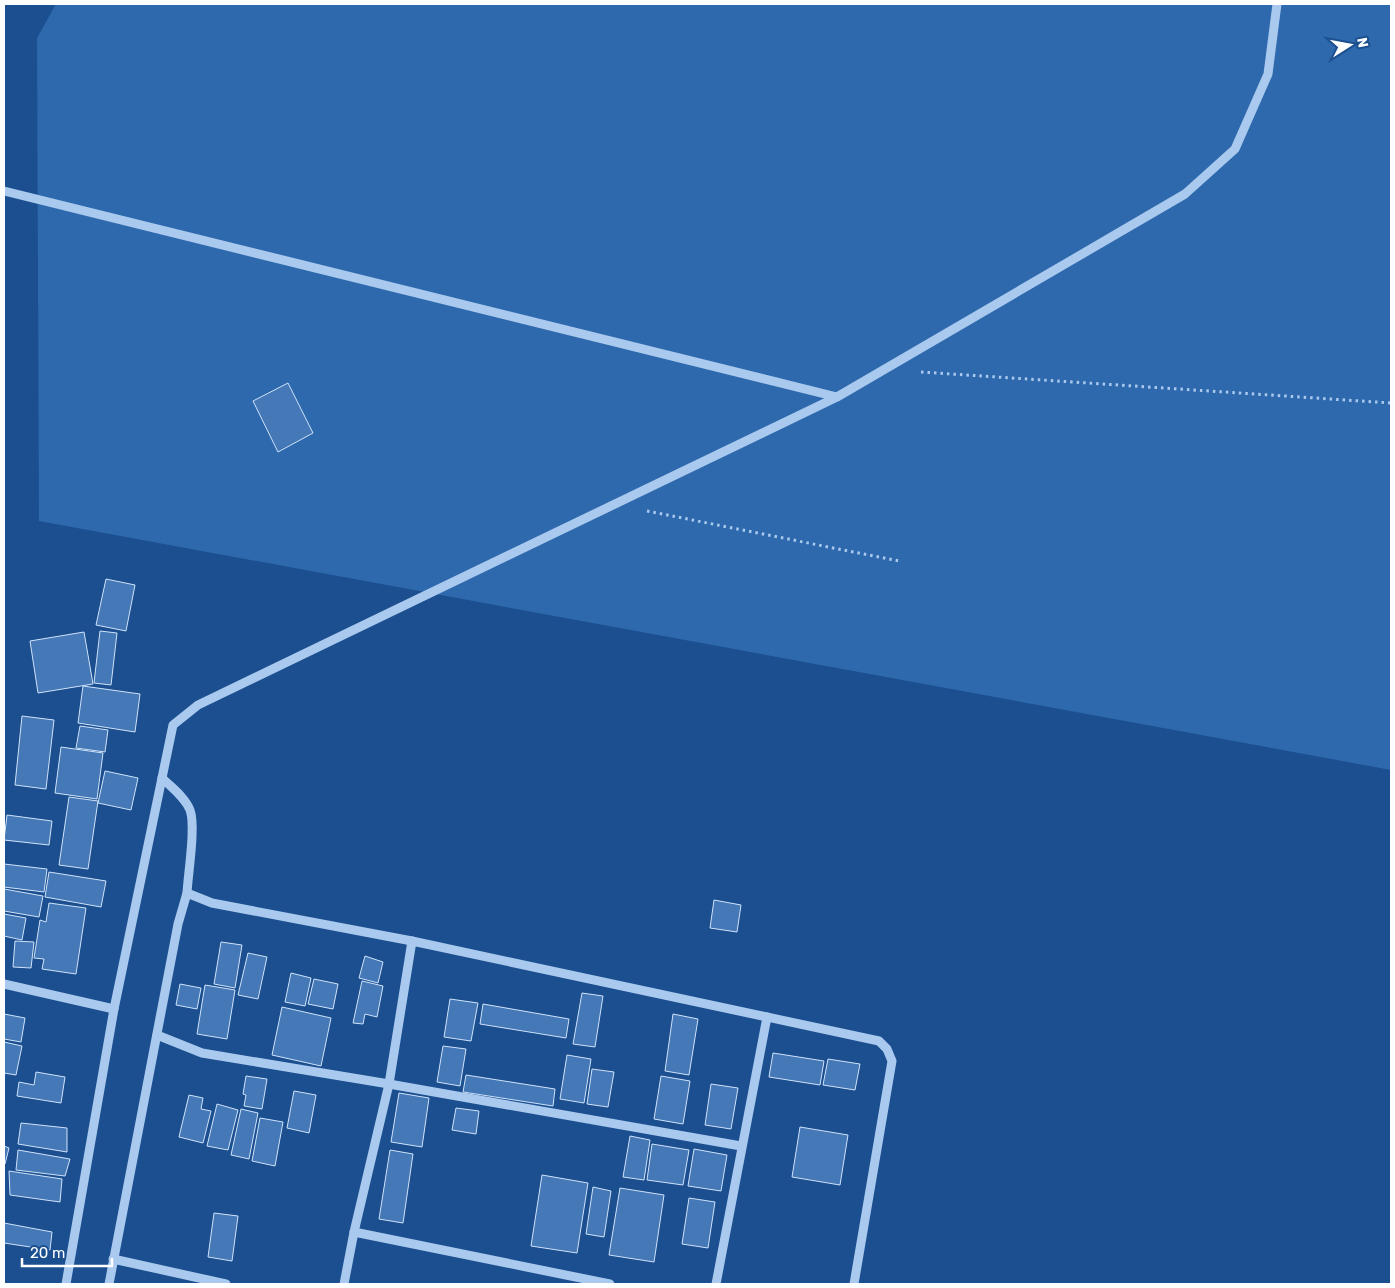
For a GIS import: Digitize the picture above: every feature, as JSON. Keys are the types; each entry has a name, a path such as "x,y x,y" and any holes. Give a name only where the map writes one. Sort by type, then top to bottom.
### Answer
{"street":[{"path":"66,1284 114,1009 173,725 198,705 837,397 1185,194 1235,149 1268,74 1277,4"},
{"path":"4,191 837,397"},
{"path":"109,1284 178,924 187,893 192,837 190,810 180,795 162,778"},
{"path":"187,893 212,902 412,940 879,1041 887,1049 892,1061 854,1284"},
{"path":"344,1284 354,1232 390,1084 412,940"},
{"path":"4,984 114,1009"},
{"path":"716,1284 767,1017"},
{"path":"157,1035 202,1053 741,1146"},
{"path":"354,1232 610,1284"},
{"path":"113,1259 226,1284"}],"path":[{"path":"883,370 1391,403"},
{"path":"612,504 899,561"}],"shaded area":[{"path":"56,4 1391,4 1391,770 39,521 37,38"}],"building":[{"path":"288,383 313,433 278,452 253,401"},
{"path":"106,579 135,585 126,631 96,625"},
{"path":"100,631 117,633 111,685 94,683"},
{"path":"84,632 93,684 38,693 30,641"},
{"path":"83,686 140,694 135,732 78,723"},
{"path":"22,716 54,720 46,789 15,785"},
{"path":"80,726 108,730 105,752 76,748"},
{"path":"61,747 103,753 97,799 55,793"},
{"path":"105,771 138,778 131,810 98,803"},
{"path":"69,797 98,801 88,869 59,865"},
{"path":"7,815 52,821 49,845 4,840"},
{"path":"4,864 47,869 44,892 4,887"},
{"path":"49,872 106,881 101,907 45,897"},
{"path":"4,889 43,896 39,917 4,911"},
{"path":"714,900 741,905 737,932 710,928"},
{"path":"49,903 86,908 76,974 42,969 44,959 34,958 40,920 46,922"},
{"path":"4,914 26,918 22,940 4,936"},
{"path":"15,941 34,942 31,968 13,967"},
{"path":"221,942 242,945 235,988 214,984"},
{"path":"248,953 267,957 258,999 238,995"},
{"path":"365,956 383,962 378,983 359,978"},
{"path":"291,973 311,978 305,1006 285,1002"},
{"path":"314,979 338,984 333,1009 308,1004"},
{"path":"362,981 383,986 377,1017 365,1014 363,1024 353,1023"},
{"path":"180,984 201,988 197,1009 176,1005"},
{"path":"205,985 235,990 227,1039 197,1034"},
{"path":"582,993 603,996 595,1047 573,1044"},
{"path":"450,999 478,1003 471,1041 444,1037"},
{"path":"483,1004 569,1019 566,1038 480,1024"},
{"path":"282,1007 331,1018 321,1066 272,1055"},
{"path":"4,1014 25,1018 21,1042 4,1039"},
{"path":"673,1014 698,1019 689,1075 665,1071"},
{"path":"4,1042 22,1046 16,1075 4,1073"},
{"path":"443,1046 466,1049 460,1086 437,1082"},
{"path":"773,1053 824,1061 820,1085 769,1077"},
{"path":"567,1055 591,1059 584,1103 560,1099"},
{"path":"828,1059 860,1064 855,1090 823,1085"},
{"path":"592,1069 614,1072 608,1107 587,1104"},
{"path":"36,1072 65,1077 61,1103 17,1096 19,1082 34,1085"},
{"path":"466,1075 555,1089 553,1106 463,1092"},
{"path":"246,1076 267,1079 262,1109 244,1106 246,1095 243,1094"},
{"path":"661,1076 690,1081 683,1124 654,1119"},
{"path":"711,1084 738,1088 731,1129 705,1125"},
{"path":"294,1091 316,1095 309,1133 287,1128"},
{"path":"399,1093 429,1098 422,1147 391,1142"},
{"path":"189,1095 203,1098 201,1109 211,1111 203,1143 179,1137"},
{"path":"217,1104 238,1110 228,1150 207,1146"},
{"path":"456,1108 479,1111 476,1134 452,1130"},
{"path":"241,1109 258,1113 249,1159 231,1155"},
{"path":"260,1118 283,1122 275,1166 252,1161"},
{"path":"21,1123 67,1128 67,1152 18,1144"},
{"path":"800,1127 848,1135 840,1185 792,1177"},
{"path":"630,1136 650,1140 644,1180 623,1177"},
{"path":"652,1144 689,1150 683,1185 647,1180"},
{"path":"4,1146 9,1148 5,1164 4,1164"},
{"path":"694,1149 727,1155 721,1191 688,1186"},
{"path":"18,1150 70,1159 65,1176 16,1170"},
{"path":"390,1150 413,1154 403,1223 379,1219"},
{"path":"9,1171 62,1179 60,1202 10,1195"},
{"path":"542,1175 588,1183 577,1253 531,1246"},
{"path":"593,1187 611,1191 604,1237 586,1234"},
{"path":"620,1188 664,1195 654,1262 609,1255"},
{"path":"689,1198 715,1202 708,1248 682,1244"},
{"path":"214,1213 238,1216 232,1261 208,1257"},
{"path":"4,1223 52,1232 50,1250 4,1243"}]}
